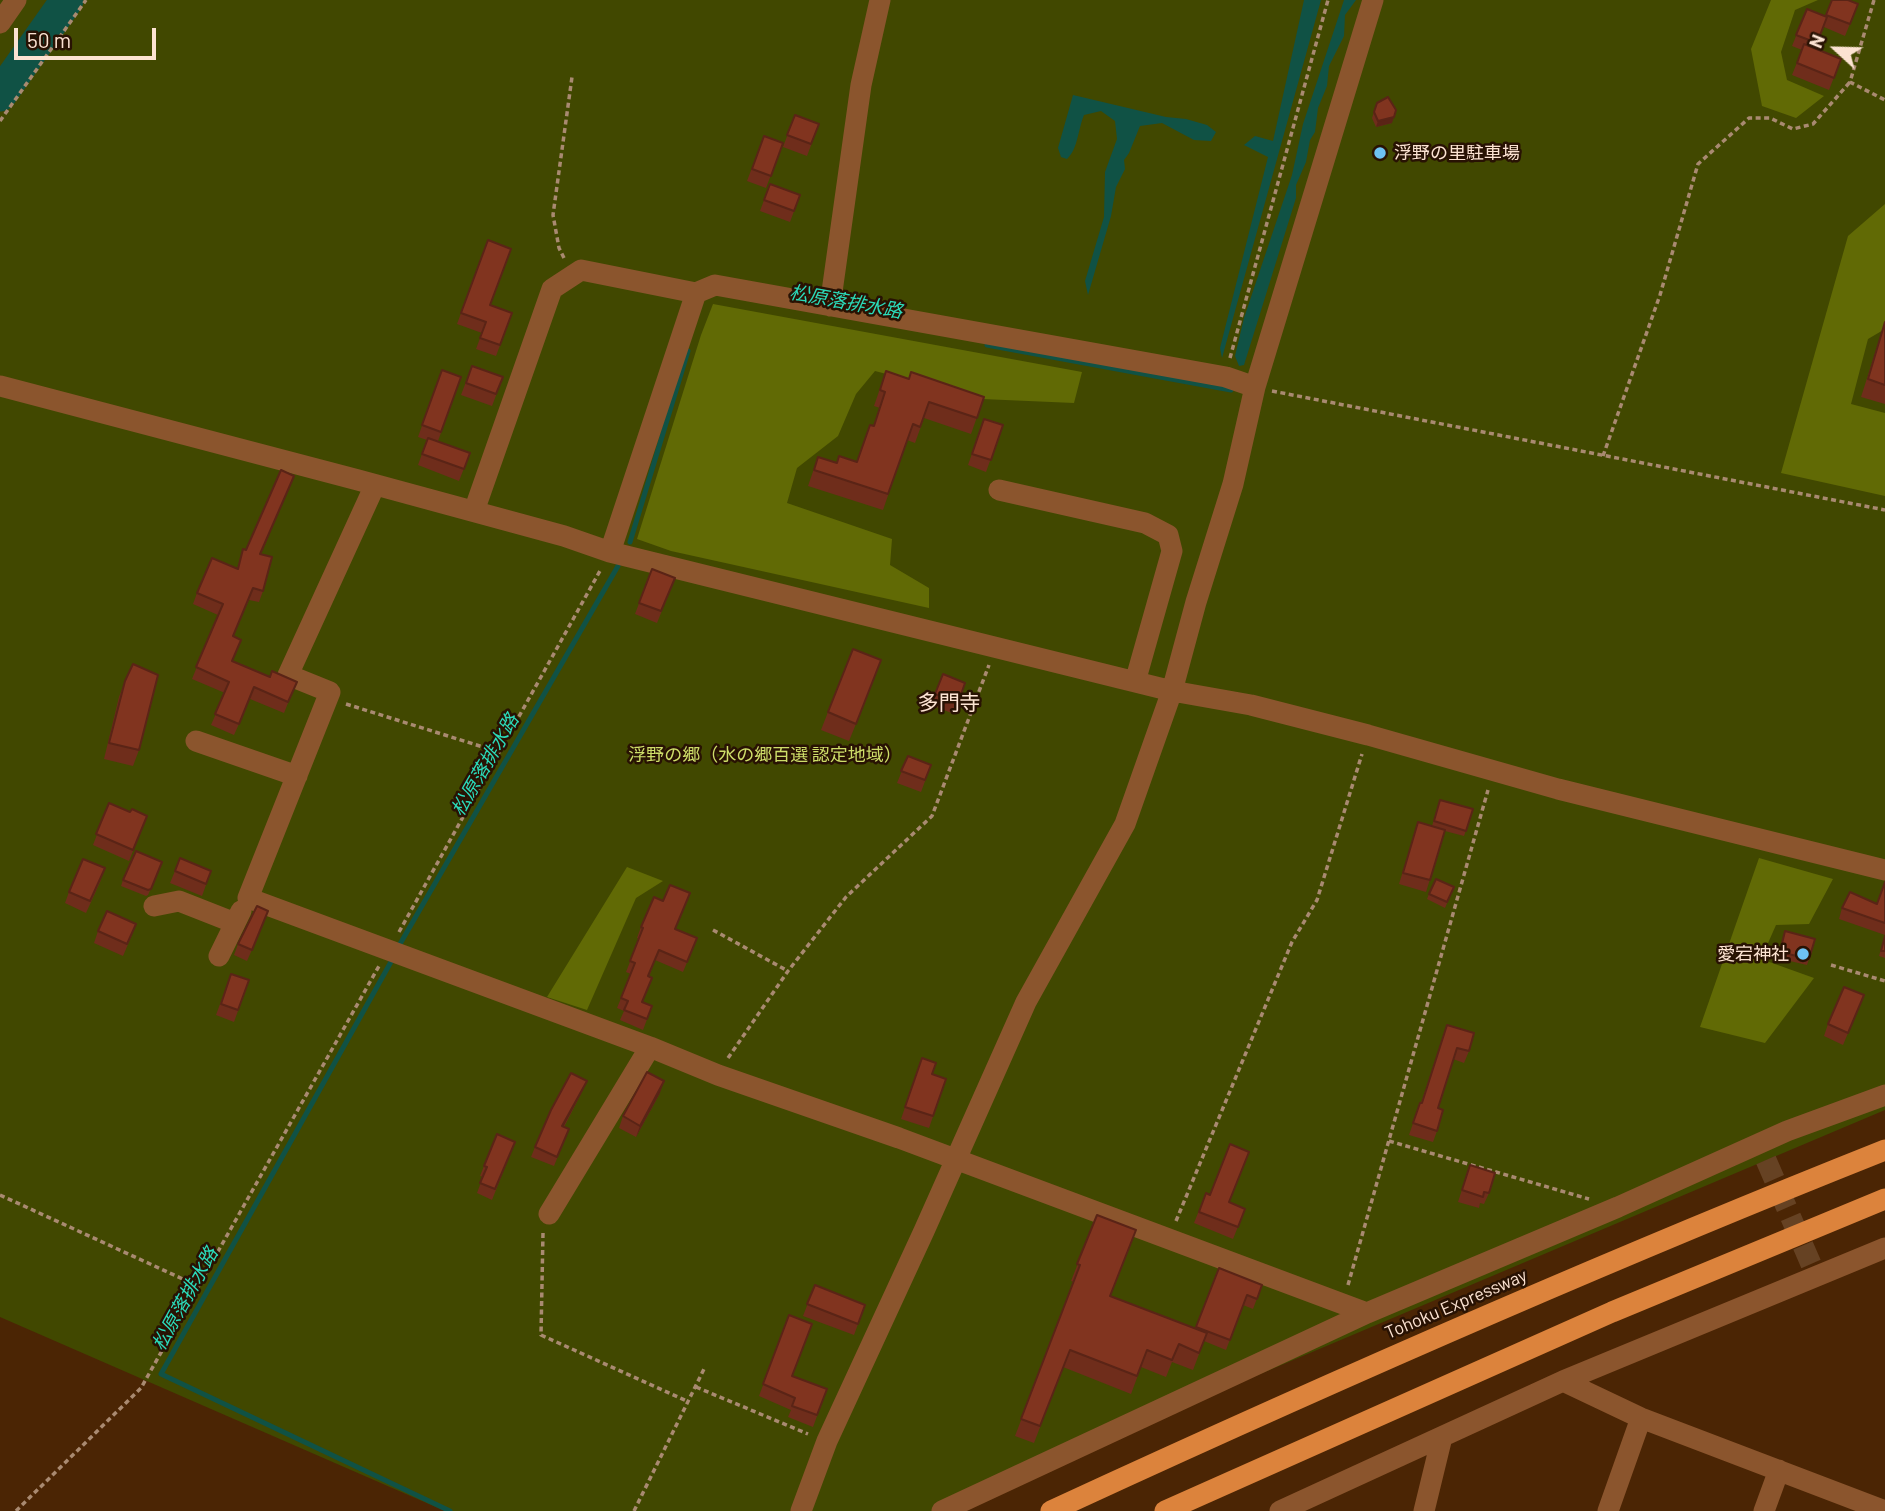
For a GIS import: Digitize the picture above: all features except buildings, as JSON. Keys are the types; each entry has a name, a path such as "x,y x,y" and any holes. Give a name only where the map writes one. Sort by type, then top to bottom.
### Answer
{"highway":[{"name":"Tohoku Expressway","path":"1051,1511 1285,1403 1483,1317 1726,1213 1885,1150"},
{"path":"1165,1511 1612,1312 1885,1199"}],"street":[{"path":"0,23 16,0"},
{"path":"830,306 861,85 880,0"},
{"path":"801,1511 827,1441 1026,1002 1125,824 1172,691 1196,602 1233,484 1255,387 1374,0"},
{"path":"474,511 552,289 581,270 696,293 715,285 1226,377 1255,387"},
{"path":"611,552 696,293"},
{"path":"0,386 474,511 611,552 1172,691 1251,705 1558,789 1885,870"},
{"path":"219,957 248,898 330,692 288,675 375,485"},
{"path":"999,489 1144,523 1168,534 1172,551 1135,682"},
{"path":"196,741 298,776"},
{"path":"248,898 1367,1312"},
{"path":"154,906 179,901 235,923"},
{"path":"549,1214 650,1046"},
{"path":"942,1511 1367,1312 1618,1207 1763,1152 1787,1131 1885,1095"},
{"path":"1280,1511 1814,1269 1885,1248"},
{"path":"1563,1381 1641,1418 1779,1470 1834,1502 1885,1511"},
{"path":"1608,1511 1641,1418"},
{"path":"1424,1511 1442,1437"},
{"path":"1764,1511 1779,1470"}],"path":[{"path":"0,121 86,0"},
{"path":"1226,377 1234,339 1328,0"},
{"path":"1604,456 1660,295 1698,164 1749,118 1770,118 1793,129 1813,124 1850,82 1874,0"},
{"path":"572,77 553,215 559,248 572,276"},
{"path":"1850,82 1885,100"},
{"path":"1255,387 1885,510"},
{"path":"16,1511 141,1388 611,552"},
{"path":"718,1074 788,971 846,897 932,817 996,647"},
{"path":"327,699 499,752"},
{"path":"1168,1239 1292,942 1317,900 1368,735"},
{"path":"1343,1303 1494,771"},
{"path":"713,930 788,971"},
{"path":"1831,965 1885,981"},
{"path":"1389,1141 1618,1207"},
{"path":"0,1195 198,1286"},
{"path":"549,1214 544,1229 541,1335 689,1402"},
{"path":"634,1511 705,1367"},
{"path":"696,1387 827,1441"}],"green space":[{"name":"浮野の郷（水の郷百選 認定地域）","path":"0,0 1885,0 1885,1110 936,1511 445,1511 0,1317"},
{"path":"1771,0 1818,0 1795,10 1781,52 1787,80 1824,96 1796,118 1762,106 1751,49"},
{"path":"1885,204 1885,329 1868,339 1851,404 1885,413 1885,496 1781,473 1848,236"},
{"path":"713,304 1082,372 1074,403 982,399 875,371 856,394 838,436 797,468 787,503 892,539 890,565 929,588 929,608 671,551 637,539"},
{"path":"1759,858 1833,879 1809,924 1776,925 1761,959 1814,978 1765,1043 1700,1027"},
{"path":"627,867 663,881 636,898 587,1010 547,997"}],"water":[{"path":"1304,0 1321,0 1222,358 1220,348 1268,157 1244,145 1255,136 1273,141"},
{"path":"1344,0 1356,0 1345,15 1344,36 1329,66 1327,86 1318,108 1315,132 1296,185 1296,198 1244,365 1239,366 1235,356 1244,318 1292,175 1303,124"},
{"path":"1073,95 1166,117 1186,119 1207,125 1216,132 1211,141 1194,140 1162,123 1140,126 1124,160 1125,169 1116,187 1111,216 1088,295 1085,281 1104,217 1105,172 1117,139 1115,121 1101,111 1084,115 1071,155 1067,159 1061,157 1058,148"}],"waterway":[{"path":"0,95 67,0"},
{"name":"松原落排水路","path":"987,345 1231,390"},
{"name":"松原落排水路","path":"630,542 688,351"},
{"name":"松原落排水路","path":"400,944 618,566"},
{"name":"松原落排水路","path":"392,960 161,1374 450,1511"}],"tunnel":[{"path":"1766,1160 1811,1264"}],"place":[{"name":"浮野の里駐車場","path":"1380,153"},
{"name":"愛宕神社","path":"1803,954"}],"district":[{"name":"多門寺","path":"949,703"}]}
